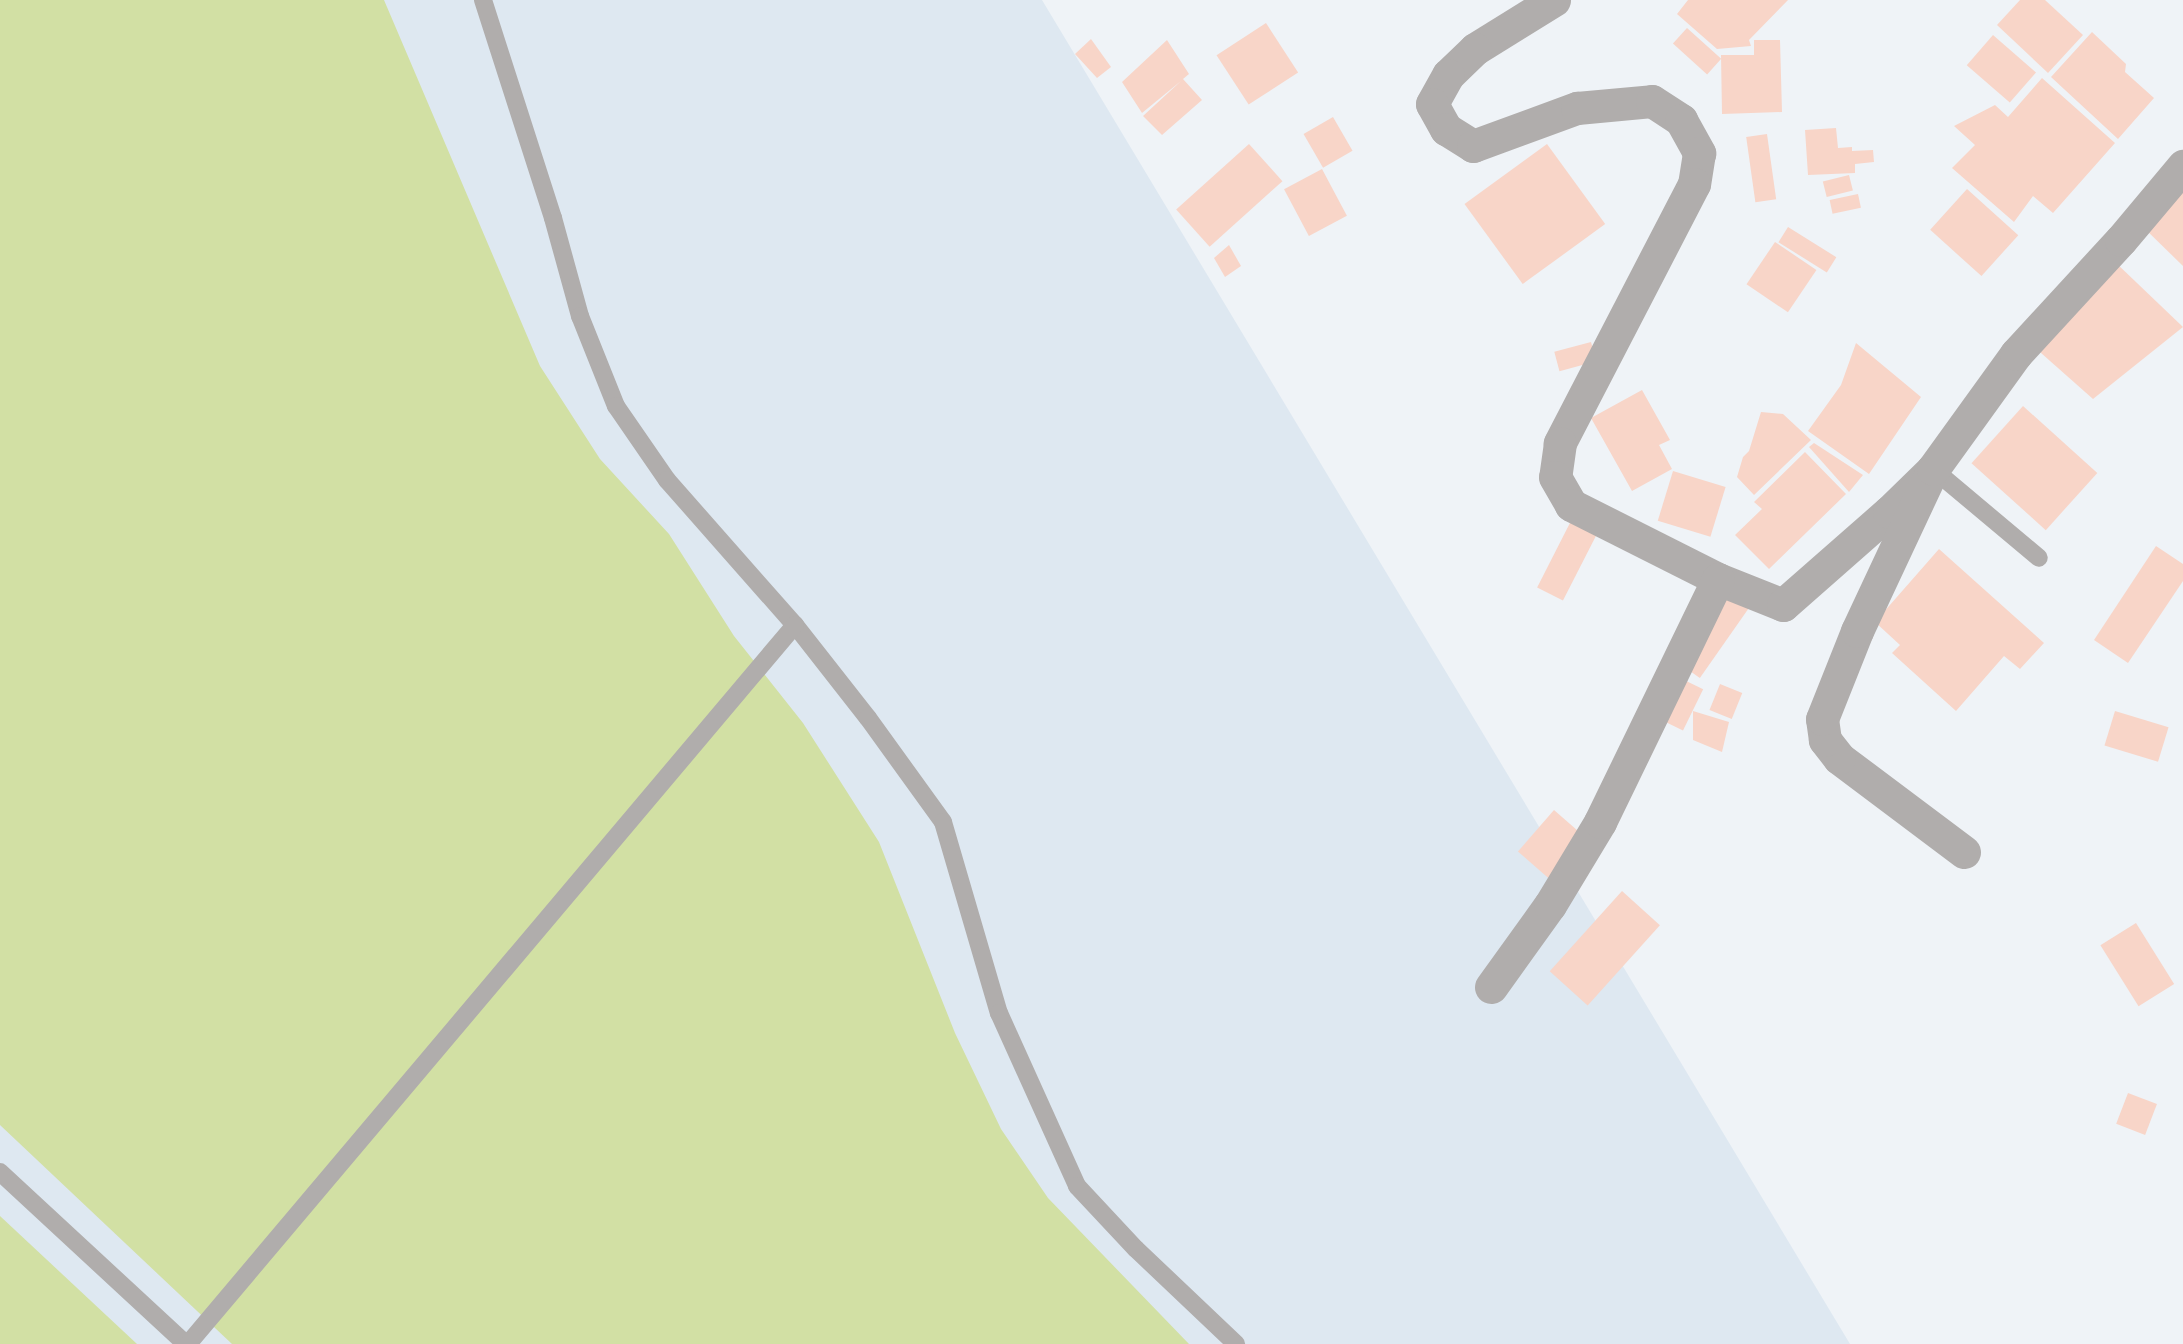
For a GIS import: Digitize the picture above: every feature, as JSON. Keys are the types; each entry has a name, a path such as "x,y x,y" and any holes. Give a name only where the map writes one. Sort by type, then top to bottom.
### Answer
{"street":[{"path":"1554,0 1475,49 1448,75 1432,104 1446,129 1473,146 1577,108 1652,101 1681,120 1699,153 1694,184 1560,443 1555,477 1572,505 1718,579 1783,605 1889,512 1933,468 2016,354 2121,240 2183,166"},
{"path":"1933,468 1857,631 1822,719 1825,740 1839,758 1964,852"},
{"path":"1491,987 1550,905 1600,822 1718,579"}],"lane":[{"path":"483,0 580,316 616,406 667,480 794,625 869,718 943,822 999,1013 1077,1186 1136,1249 1236,1344"},
{"path":"1933,468 2039,558"},
{"path":"0,1172 187,1344 794,625"}],"shaded area":[{"path":"0,0 1042,0 1850,1344 0,1344"}],"green space":[{"path":"0,0 384,0 540,366 600,459 669,534 734,636 803,723 879,842 955,1033 1001,1129 1048,1198 1189,1344 232,1344 0,1125"},
{"path":"0,1216 137,1344 0,1344"}],"building":[{"path":"1688,0 1788,0 1749,40 1751,46 1717,49 1677,14"},
{"path":"2020,0 2045,0 2083,35 2048,73 1997,25"},
{"path":"1266,23 1298,72 1249,105 1217,55"},
{"path":"1687,28 1721,59 1707,74 1673,44"},
{"path":"2092,32 2126,64 2125,72 2154,98 2118,139 2051,77"},
{"path":"1993,35 2036,72 2010,103 1967,65"},
{"path":"1091,39 1111,67 1097,78 1075,54"},
{"path":"1167,40 1189,74 1183,79 1202,100 1162,135 1143,116 1181,81 1142,113 1122,82"},
{"path":"1754,40 1780,40 1782,112 1722,114 1721,55 1754,55"},
{"path":"2042,78 2115,143 2053,213 2033,196 2014,222 1952,168 1975,145 1954,126 1995,105 2008,117"},
{"path":"1333,117 1352,151 1323,168 1304,134"},
{"path":"1836,128 1838,148 1852,147 1852,151 1873,150 1874,162 1855,164 1855,173 1808,175 1805,130"},
{"path":"1767,134 1776,199 1755,202 1746,137"},
{"path":"1249,144 1282,181 1210,247 1176,210"},
{"path":"1547,144 1605,224 1523,284 1464,204"},
{"path":"1322,169 1347,216 1309,236 1284,189"},
{"path":"1849,175 1853,191 1827,197 1823,182"},
{"path":"2183,180 2183,266 2141,225"},
{"path":"1967,189 2018,235 1981,276 1930,230"},
{"path":"1858,194 1861,208 1833,214 1830,200"},
{"path":"1788,227 1836,257 1827,272 1778,242"},
{"path":"1775,242 1816,270 1788,312 1746,284"},
{"path":"1229,245 1241,266 1225,277 1214,258"},
{"path":"2114,261 2183,327 2093,399 2032,345"},
{"path":"1591,342 1596,361 1559,371 1554,352"},
{"path":"1856,343 1921,397 1869,474 1808,431 1841,385"},
{"path":"1642,390 1670,440 1659,445 1672,469 1632,491 1591,418"},
{"path":"2023,406 2097,473 2046,530 1971,463"},
{"path":"1761,412 1783,414 1811,440 1754,495 1737,477 1743,457 1749,451"},
{"path":"1814,443 1863,475 1849,492 1809,447"},
{"path":"1805,452 1846,494 1769,569 1735,535 1762,509 1754,502"},
{"path":"1673,471 1726,487 1710,537 1658,521"},
{"path":"1573,517 1599,530 1563,601 1537,587"},
{"path":"2156,546 2183,564 2183,581 2128,663 2094,640"},
{"path":"1939,549 2044,643 2020,669 2004,656 1956,711 1892,653 1900,645 1875,622"},
{"path":"1726,590 1750,607 1700,678 1676,661"},
{"path":"1678,677 1703,689 1683,731 1658,718"},
{"path":"1720,684 1742,693 1732,719 1710,710"},
{"path":"1693,711 1729,722 1722,752 1693,740"},
{"path":"2115,711 2169,727 2158,762 2104,745"},
{"path":"1554,810 1585,837 1549,878 1518,852"},
{"path":"1622,891 1660,925 1588,1005 1550,971"},
{"path":"2136,923 2174,984 2139,1006 2100,945"},
{"path":"2128,1093 2157,1104 2145,1135 2116,1124"}]}
